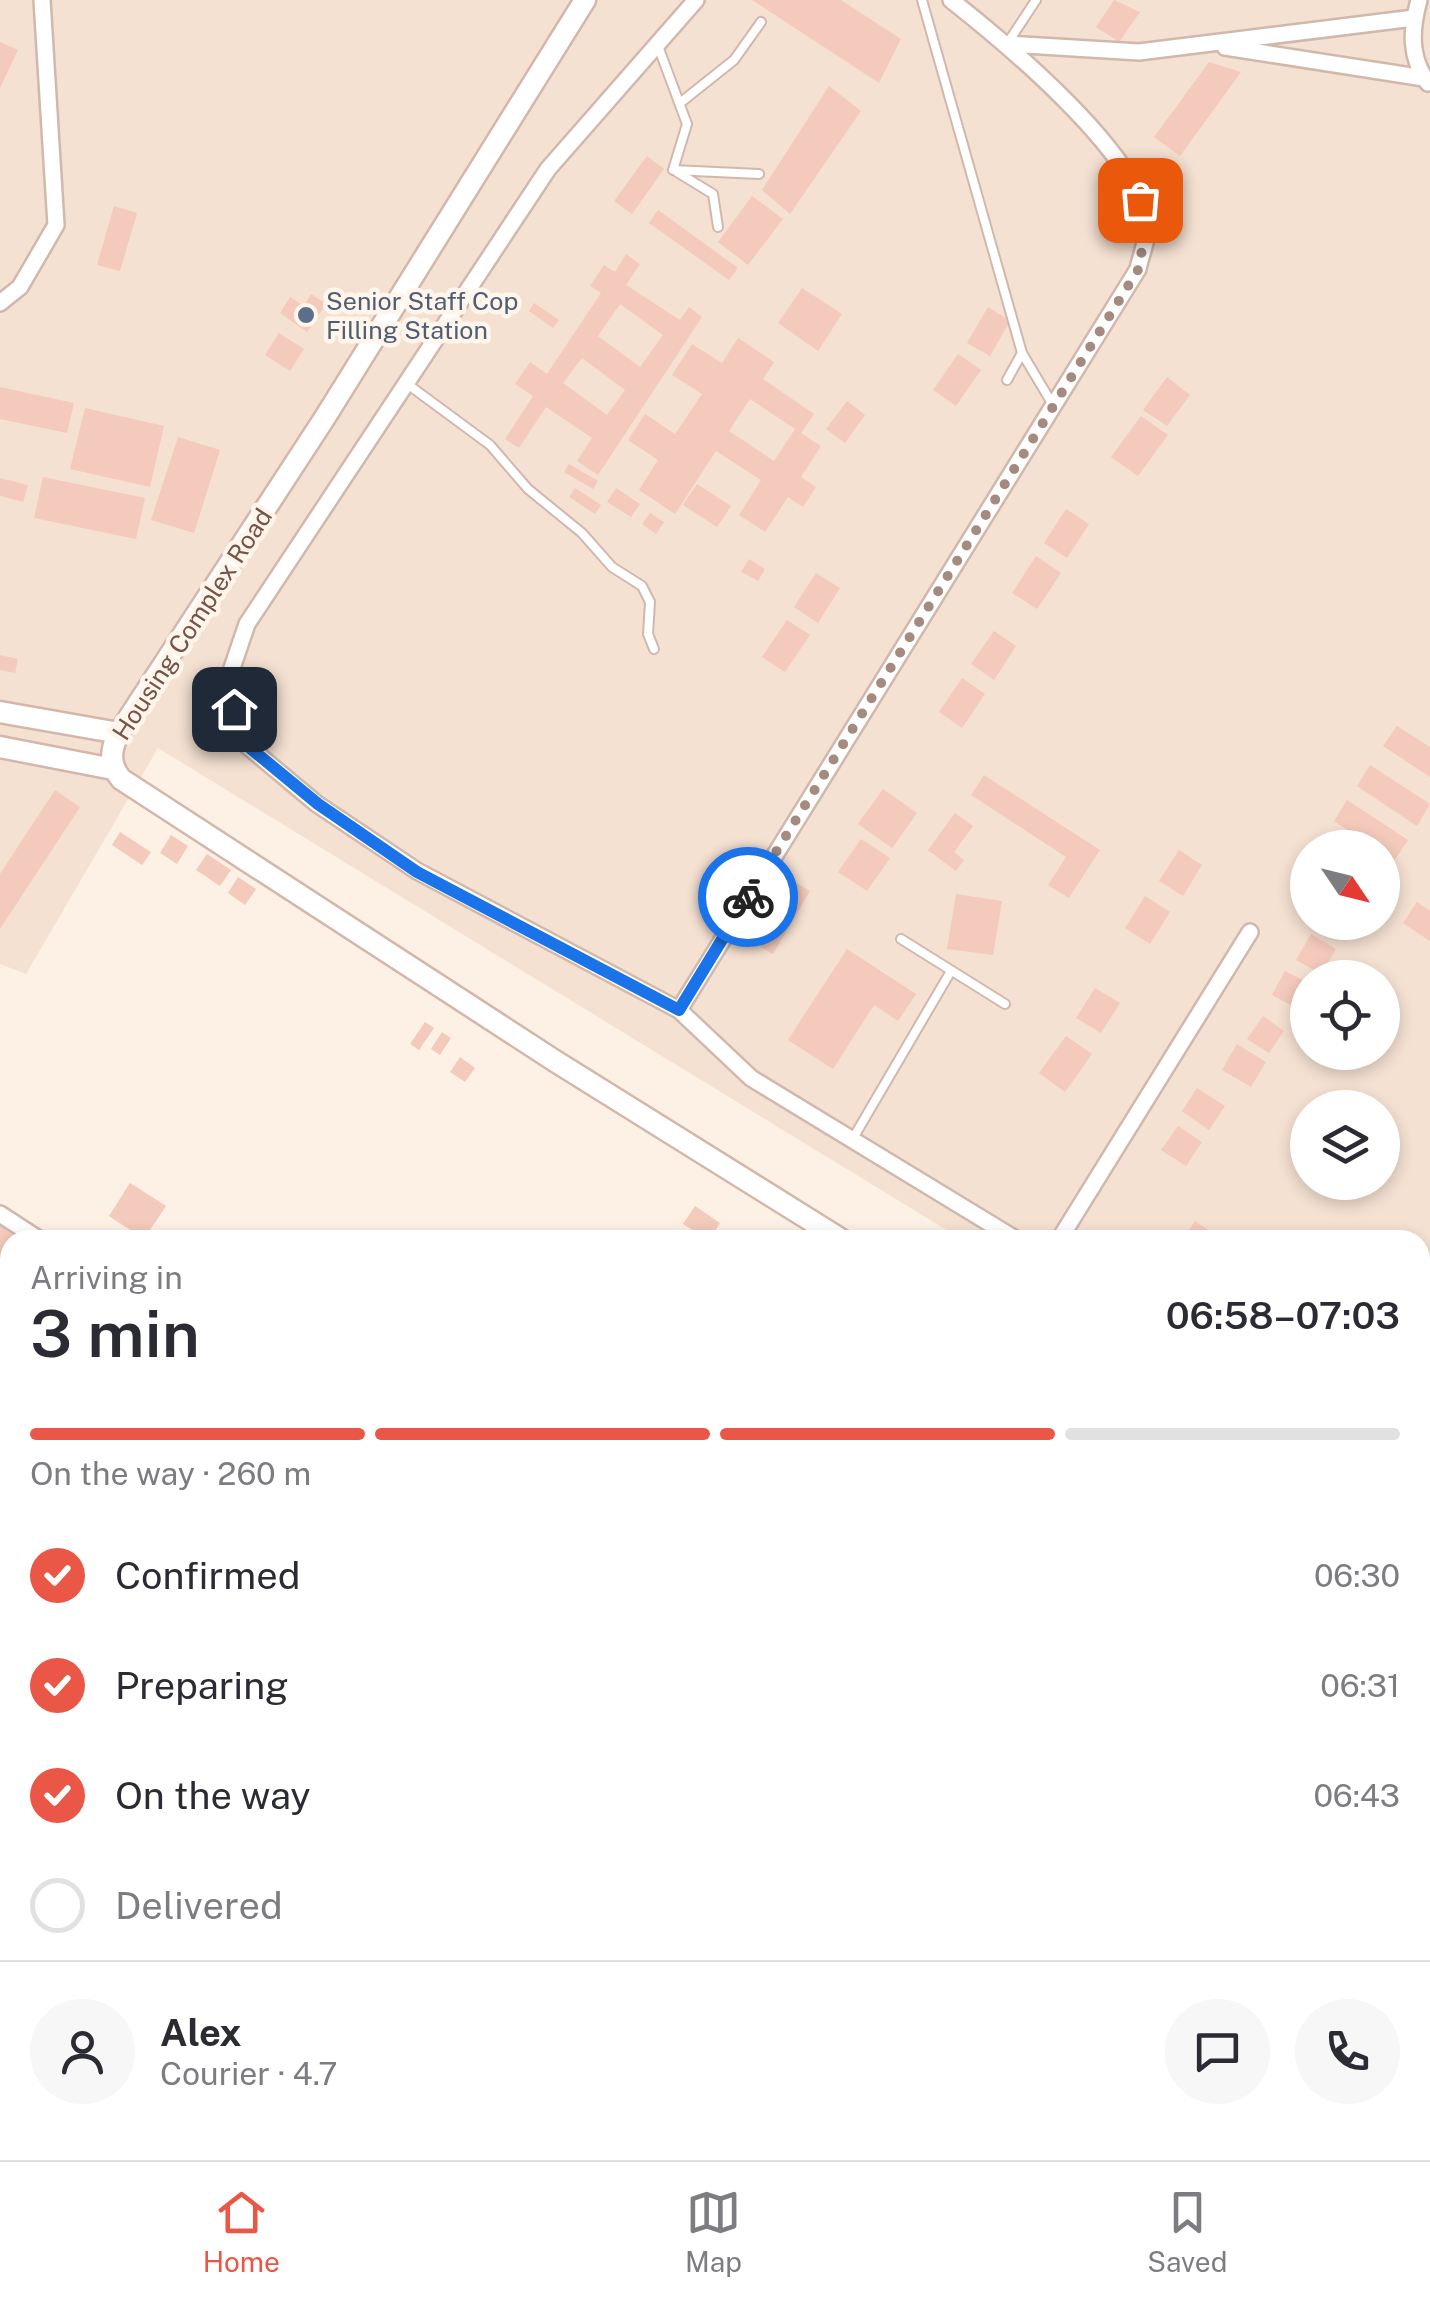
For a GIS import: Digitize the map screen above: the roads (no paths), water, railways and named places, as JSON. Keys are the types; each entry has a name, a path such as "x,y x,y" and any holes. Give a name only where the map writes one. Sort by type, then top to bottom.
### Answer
{"street":[{"path":"0,303 20,287 56,225 42,0"},
{"name":"Housing Complex Road","path":"585,0 324,419 118,733 113,744 113,769 121,779 523,1040 826,1230"},
{"path":"696,0 548,169 247,624 230,674 238,738 318,804 417,872 679,1010 750,1078 1000,1230"},
{"path":"679,1010 1138,270 1148,220 1132,180 1049,83 951,0"},
{"path":"1206,44 1427,82 1411,30 1419,0"},
{"path":"1007,44 1139,52 1414,18"},
{"path":"0,712 118,733"},
{"path":"0,747 113,769"},
{"path":"1065,1230 1250,932"},
{"path":"0,1214 25,1230"}],"lane":[{"path":"922,0 1022,353 1053,404"},
{"path":"1007,44 1036,0"},
{"path":"680,103 734,60 761,22"},
{"path":"658,46 687,124 673,170"},
{"path":"673,170 759,174"},
{"path":"673,170 714,194 718,227"},
{"path":"1008,380 1022,353"},
{"path":"406,383 490,446 528,489 582,533 612,567 642,586 650,602 648,634 654,648"},
{"path":"900,939 1005,1004"},
{"path":"852,1140 951,970"}],"place":[{"name":"Senior Staff Cop Filling Station","path":"306,315"}]}
